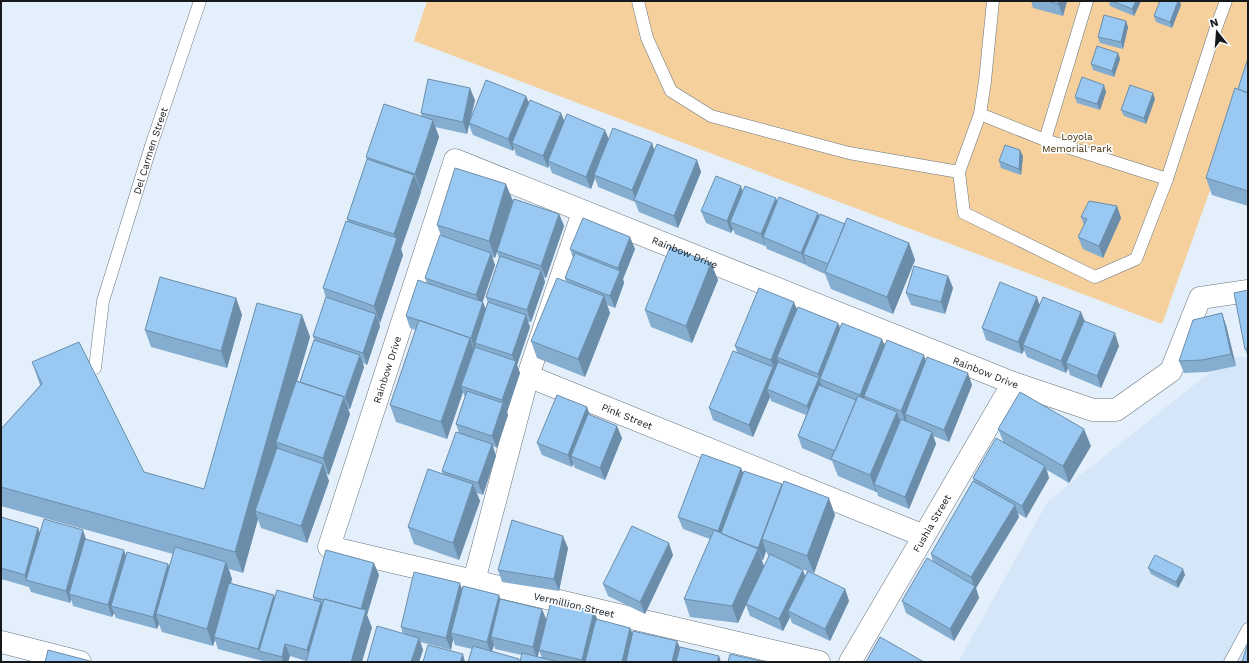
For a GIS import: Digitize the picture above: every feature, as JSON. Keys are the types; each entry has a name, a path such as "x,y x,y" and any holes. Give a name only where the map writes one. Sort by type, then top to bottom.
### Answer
{"street":[{"name":"Rainbow Drive","path":"329,547 455,160 1013,383 1094,410 1116,410 1171,371 1200,298 1248,291"},
{"path":"474,582 528,376 583,212"},
{"name":"Pink Street","path":"528,376 924,536"},
{"name":"Fushia Street","path":"850,662 1013,383"},
{"name":"Vermillion Street","path":"329,547 819,662"},
{"path":"1,642 80,662"}],"lane":[{"name":"Del Carmen Street","path":"95,368 103,301 151,146 200,1"},
{"path":"638,1 647,38 671,91 711,116 849,153 959,172"},
{"path":"993,1 980,114 959,172 964,213 1095,277 1136,259 1167,179 1226,1"},
{"path":"1045,140 1087,1"},
{"path":"980,114 1045,140 1167,179"},
{"path":"1230,662 1248,629"}],"shaded area":[{"path":"1229,357 1248,357 1248,662 958,662 1048,501"}],"green space":[{"name":"Loyola Memorial Park","path":"427,1 1248,1 1248,85 1162,324 414,41"}],"building":[{"path":"1048,1 1059,1 1058,4"},
{"path":"1112,1 1136,1 1132,9"},
{"path":"1160,1 1178,1 1170,22 1154,16"},
{"path":"1104,15 1126,21 1121,42 1098,37"},
{"path":"1097,46 1118,53 1112,71 1091,64"},
{"path":"1248,58 1248,93 1238,89"},
{"path":"1082,77 1104,85 1097,104 1075,97"},
{"path":"428,79 470,88 463,122 421,113"},
{"path":"486,80 526,96 508,139 469,123"},
{"path":"1130,85 1153,93 1144,118 1121,110"},
{"path":"1235,88 1248,93 1248,191 1206,178"},
{"path":"530,100 561,113 543,156 512,143"},
{"path":"384,104 433,120 415,174 366,157"},
{"path":"567,114 605,130 586,177 548,161"},
{"path":"613,128 652,143 632,190 594,175"},
{"path":"657,144 697,160 674,216 634,200"},
{"path":"1005,145 1020,150 1019,169 999,161"},
{"path":"367,159 414,175 394,234 347,219"},
{"path":"455,168 506,184 489,241 437,225"},
{"path":"716,176 741,186 727,221 701,211"},
{"path":"745,186 776,198 761,234 730,222"},
{"path":"779,197 818,213 801,253 763,237"},
{"path":"514,199 559,214 541,266 497,251"},
{"path":"1089,201 1117,206 1099,246 1078,237 1087,219 1081,217"},
{"path":"820,214 845,224 828,264 803,254"},
{"path":"583,218 630,237 618,268 570,249"},
{"path":"847,218 909,243 887,297 825,272"},
{"path":"346,221 397,238 374,306 323,288"},
{"path":"440,235 491,253 476,295 425,278"},
{"path":"670,247 711,263 686,326 645,310"},
{"path":"575,253 620,271 610,296 565,278"},
{"path":"500,256 541,270 527,310 486,297"},
{"path":"914,266 948,276 941,302 906,293"},
{"path":"160,277 236,298 221,351 145,330"},
{"path":"557,278 604,296 578,359 531,341"},
{"path":"418,280 483,302 471,338 406,316"},
{"path":"1000,282 1037,297 1018,342 982,328"},
{"path":"759,288 794,302 771,360 735,346"},
{"path":"1248,290 1248,349 1245,349 1234,293"},
{"path":"326,297 376,314 363,353 313,336"},
{"path":"1043,297 1081,312 1061,361 1023,345"},
{"path":"488,302 526,315 512,355 475,343"},
{"path":"257,303 302,315 235,552 1,487 1,429 42,384 32,362 79,342 144,472 204,489"},
{"path":"798,307 838,323 818,374 777,357"},
{"path":"1222,313 1231,354 1202,360 1179,361 1193,320"},
{"path":"419,320 470,338 441,422 390,405"},
{"path":"1084,321 1115,333 1097,376 1066,363"},
{"path":"842,323 882,339 860,395 820,379"},
{"path":"314,340 360,355 345,397 300,382"},
{"path":"887,340 924,355 901,411 864,396"},
{"path":"475,347 516,361 502,400 461,386"},
{"path":"733,351 773,367 749,425 709,408"},
{"path":"927,357 968,373 944,430 905,414"},
{"path":"778,362 819,378 807,406 767,389"},
{"path":"296,381 344,397 323,458 276,442"},
{"path":"819,385 856,400 835,451 798,436"},
{"path":"467,391 503,403 492,436 456,424"},
{"path":"1020,392 1084,429 1063,466 998,429"},
{"path":"557,395 587,407 568,455 537,443"},
{"path":"858,396 897,412 870,475 831,459"},
{"path":"588,414 617,426 600,468 571,456"},
{"path":"901,419 932,432 905,497 874,484"},
{"path":"456,432 492,444 478,483 442,471"},
{"path":"996,438 1045,466 1022,506 973,478"},
{"path":"277,448 323,464 301,526 255,511"},
{"path":"702,454 741,468 718,531 678,517"},
{"path":"428,469 473,484 453,543 408,527"},
{"path":"744,471 782,484 758,548 721,533"},
{"path":"784,481 829,498 807,556 762,539"},
{"path":"973,481 1015,505 971,577 931,554"},
{"path":"1,517 38,528 25,575 1,568"},
{"path":"44,519 83,530 66,591 26,580"},
{"path":"512,520 563,536 554,579 498,570"},
{"path":"632,526 669,543 640,602 603,584"},
{"path":"714,530 758,549 732,606 684,599"},
{"path":"85,539 124,550 108,605 69,594"},
{"path":"175,547 226,562 207,629 156,614"},
{"path":"326,550 374,563 361,609 313,597"},
{"path":"127,552 168,564 153,617 111,606"},
{"path":"770,554 803,570 779,619 746,604"},
{"path":"1155,555 1183,569 1176,582 1148,568"},
{"path":"927,558 975,586 950,629 902,601"},
{"path":"808,571 845,589 825,629 788,611"},
{"path":"414,572 460,583 446,638 401,627"},
{"path":"229,583 274,595 258,649 214,637"},
{"path":"463,586 499,595 487,642 451,633"},
{"path":"277,590 321,602 307,650 285,644 282,657 259,651"},
{"path":"324,599 366,610 351,662 306,662"},
{"path":"500,599 542,609 533,647 491,637"},
{"path":"551,601 594,611 582,660 539,650"},
{"path":"596,619 630,628 622,662 585,662"},
{"path":"377,626 419,638 411,662 367,662"},
{"path":"633,631 677,641 672,662 626,662"},
{"path":"880,637 924,662 866,662"},
{"path":"1248,643 1248,662 1242,662"},
{"path":"428,645 463,654 460,662 423,662"},
{"path":"473,646 519,659 519,662 468,662"},
{"path":"680,647 719,656 717,662 676,662"},
{"path":"48,650 90,661 90,662 45,662"},
{"path":"522,653 559,662 520,662"},
{"path":"730,654 765,662 728,662"}]}
